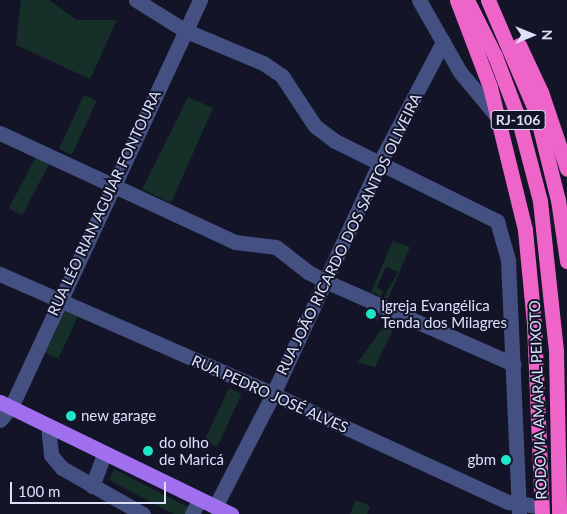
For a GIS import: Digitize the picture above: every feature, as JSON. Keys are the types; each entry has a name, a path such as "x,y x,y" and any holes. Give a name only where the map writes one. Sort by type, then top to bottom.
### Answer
{"highway":[{"path":"457,0 480,55 500,120 528,250 542,511"},
{"name":"RODOVIA AMARAL PEIXOTO","path":"467,0 495,56 518,117 540,201 556,351 559,514"},
{"path":"488,0 509,28 537,84 567,169"},
{"name":"RJ-106","path":"488,0 536,112 558,200 567,261"}],"main road":[{"path":"5,404 104,454 231,514"}],"street":[{"path":"136,0 184,30 263,63 282,76 307,117 322,133 497,221 508,260 519,509"},
{"name":"RUA LÉO RIAN AGUIAR FONTOURA","path":"0,420 5,404 114,184 184,30 200,0"},
{"path":"419,0 474,92 500,120"},
{"name":"RUA JOÃO RICARDO DOS SANTOS OLIVEIRA","path":"215,507 273,394 380,162 443,42"},
{"path":"0,133 114,184 235,242 276,246 308,272 325,281 513,364"},
{"name":"RUA PEDRO JOSÉ ALVES","path":"0,274 273,394 508,502 519,509 542,511"},
{"path":"48,426 49,447 55,461 92,486 143,514"},
{"path":"92,486 104,454"},
{"path":"192,514 200,500"}],"green space":[{"path":"21,0 49,0 77,20 117,20 90,79 16,45"},
{"path":"84,95 97,101 72,154 59,148"},
{"path":"188,97 213,108 171,203 142,189"},
{"path":"36,157 49,164 22,215 9,208"},
{"path":"393,241 410,247 388,299 384,297 398,272 386,267 377,287 383,291 381,296 371,292"},
{"path":"65,311 78,317 58,359 46,353"},
{"path":"396,324 375,367 358,362 384,326"},
{"path":"229,388 242,394 217,446 204,441"},
{"path":"114,469 201,514 174,514 109,480"},
{"path":"356,500 370,506 367,514 350,514"}],"building":[{"name":"Igreja Evangélica Tenda dos Milagres","path":"366,307 381,314 378,321 363,314"}],"place":[{"name":"Igreja Evangélica Tenda dos Milagres","path":"371,314"},
{"name":"new garage","path":"71,416"},
{"name":"do olho de Maricá","path":"148,451"},
{"name":"gbm","path":"506,460"}]}
